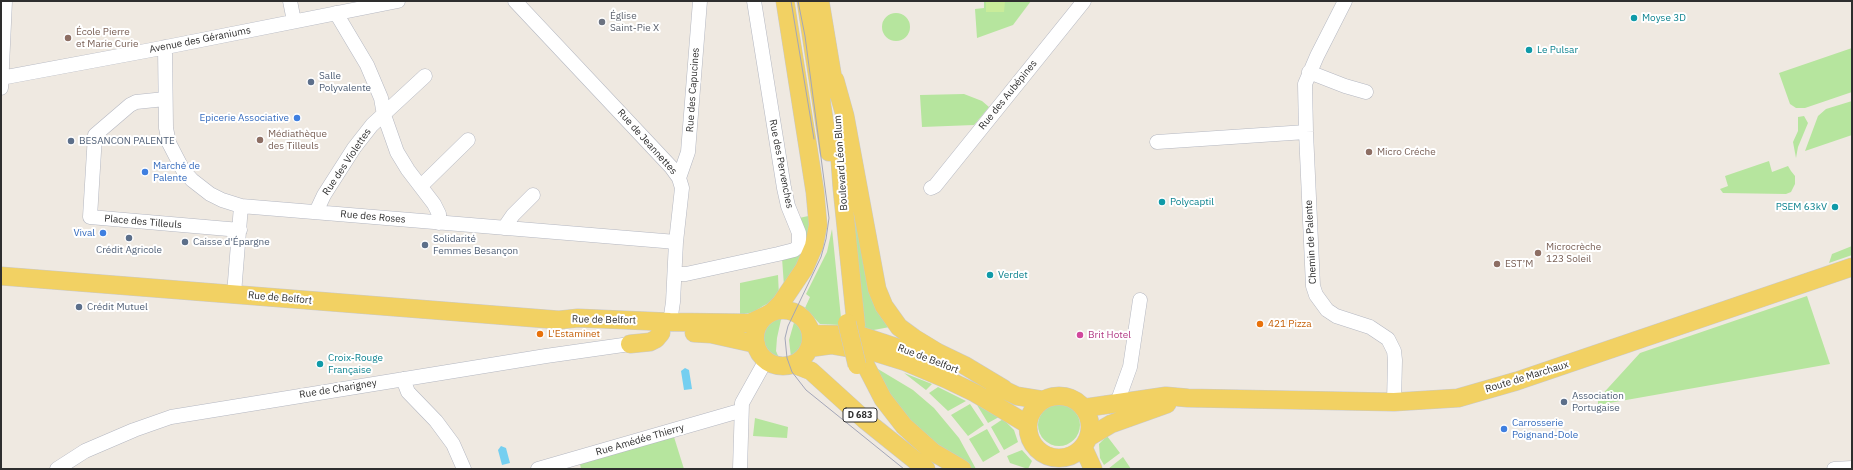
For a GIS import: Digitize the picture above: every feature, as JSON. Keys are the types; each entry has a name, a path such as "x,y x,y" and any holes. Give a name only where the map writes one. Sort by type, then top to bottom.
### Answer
{"main road":[{"path":"770,313 781,310 799,314 805,320 810,341 805,355 793,364 784,366 766,360 758,350 756,344 757,327 770,313 804,269 814,246 818,225 815,192 785,1"},
{"name":"Boulevard Léon Blum","path":"806,1 820,84 851,324"},
{"name":"Boulevard Léon Blum","path":"820,1 835,80 851,324"},
{"path":"835,80 845,116 877,289 884,306 899,327 914,338 1004,389"},
{"name":"Route de Marchaux","path":"1084,408 1166,396 1188,398 1394,402 1458,398 1511,383 1825,271 1852,267"},
{"name":"Rue de Belfort","path":"1,276 559,320 578,318 665,327 711,334 756,344"},
{"name":"Rue de Belfort","path":"559,320 566,326 630,337 637,326 667,328 665,327 750,323 770,313"},
{"path":"851,324 867,387 900,431 928,458 948,469"},
{"name":"Rue de Belfort","path":"810,341 859,335 940,361 1017,396 1042,400"},
{"name":"Rue de Belfort","path":"810,341 877,353 906,362 975,393 1027,424"},
{"name":"D 683","path":"793,364 811,371 865,420 926,469"},
{"path":"862,365 883,399 904,426 933,452 962,469"},
{"path":"1060,395 1077,401 1084,408 1089,417 1090,427 1086,442 1076,453 1068,457 1049,457 1041,453 1031,442 1027,424 1035,406 1042,400 1050,396 1060,395"},
{"name":"Route de Marchaux","path":"1086,442 1111,424 1144,411 1188,398"},
{"path":"1086,442 1093,469"}],"street":[{"path":"1,81 5,1"},
{"path":"290,1 294,21"},
{"name":"Avenue des Géraniums","path":"1,81 398,1"},
{"name":"Rue de Jeannettes","path":"515,1 671,167 679,178 682,188 676,242 675,274 665,327"},
{"name":"Rue des Capucines","path":"679,178 688,152 700,1"},
{"name":"Rue des Pervenches","path":"675,274 686,274 778,254 794,250 799,246 799,233 788,206 784,188 754,1"},
{"name":"Rue des Aubépines","path":"931,188 935,186 1084,1"},
{"name":"Chemin de Palente","path":"1345,1 1309,72 1305,84 1313,286 1316,294 1327,310 1331,313 1347,321 1370,327 1388,339 1394,351 1395,360 1394,402"},
{"path":"336,13 367,65 381,98 384,115 397,152 408,170 434,204 439,214 439,223"},
{"name":"Rue des Roses","path":"165,47 166,128 169,143 183,170 192,180 210,194 242,206 676,242"},
{"path":"1309,72 1345,86 1366,92"},
{"name":"Rue des Violettes","path":"316,212 324,195 354,148 372,125 425,76"},
{"name":"Place des Tilleuls","path":"165,99 136,102 130,105 95,135 90,217 240,230"},
{"path":"1157,142 1306,132"},
{"path":"421,186 468,140"},
{"path":"504,228 513,215 533,195"},
{"path":"234,294 242,206"},
{"path":"1117,403 1130,367 1140,300"},
{"name":"Rue de Charigney","path":"57,469 92,447 171,417 403,379 630,337"},
{"path":"740,469 741,412 743,398 766,360"},
{"path":"1111,424 1130,410 1134,400 1130,367"},
{"path":"403,379 408,392 436,421 453,444 464,469"},
{"name":"Rue Amédée Thierry","path":"538,469 736,412 741,412"},
{"path":"1834,469 1852,468"}],"green space":[{"path":"984,1 1031,1 1013,25 977,38 975,9 984,8"},
{"path":"986,1 1005,1 1004,12 986,12"},
{"path":"896,13 906,17 910,27 906,37 896,41 886,37 882,27 886,17"},
{"path":"1852,48 1852,92 1805,108 1796,108 1790,104 1779,73"},
{"path":"964,94 982,101 989,107 974,125 922,127 920,95"},
{"path":"1852,101 1852,135 1805,151 1818,116 1826,109"},
{"path":"1804,116 1808,123 1798,147 1796,158 1793,142 1798,131 1798,117"},
{"path":"1769,161 1772,172 1788,166 1795,176 1795,184 1791,192 1786,194 1723,193 1720,189 1728,186 1725,176"},
{"path":"848,164 895,326 863,332"},
{"path":"813,215 807,246 784,286 782,258 791,256 799,218"},
{"path":"832,229 841,318 840,325 820,324 805,308 810,297 806,294 827,252"},
{"path":"1852,246 1852,255 1829,263 1832,254"},
{"path":"778,275 779,296 775,300 754,312 740,315 740,283"},
{"path":"1807,296 1830,364 1598,405 1598,399 1640,353"},
{"path":"782,315 776,351 779,358 767,351 762,340 762,333 767,323 775,317"},
{"path":"795,319 801,324 805,337 803,347 798,353 791,357 789,340"},
{"path":"873,366 913,390 934,408 959,438 976,469 970,469 911,428"},
{"path":"904,373 932,384 926,390"},
{"path":"938,387 966,401 948,411 929,393"},
{"path":"970,404 984,425 968,436 951,415"},
{"path":"1055,404 1063,404 1071,407 1077,413 1080,425 1077,437 1071,443 1063,446 1055,446 1047,443 1041,437 1038,429 1038,421 1041,413 1047,407"},
{"path":"977,405 999,417 988,423"},
{"path":"755,418 788,427 787,438 753,436"},
{"path":"1003,419 1014,430 1018,442 1004,450 991,427"},
{"path":"987,429 1000,452 983,462 969,439"},
{"path":"1107,436 1120,453 1104,465 1100,458 1099,444"},
{"path":"674,437 684,469 581,469 580,464"},
{"path":"1022,450 1032,461 1028,469 1010,463 1007,456"},
{"path":"1123,457 1131,469 1108,469"}],"water":[{"path":"685,368 689,370 692,389 684,390 681,371"},
{"path":"501,446 506,448 510,463 502,465 498,450"}],"tram line":[{"path":"791,1 814,139"},
{"path":"798,1 805,36 829,218 826,239 821,257 788,326 785,338 787,358 792,372 806,390 904,469"}],"place":[{"name":"Moyse 3D","path":"1634,18"},
{"name":"Église Saint-Pie X","path":"602,22"},
{"name":"École Pierre et Marie Curie","path":"68,38"},
{"name":"Le Pulsar","path":"1529,50"},
{"name":"Salle Polyvalente","path":"311,82"},
{"name":"Epicerie Associative","path":"297,118"},
{"name":"Médiathèque des Tilleuls","path":"260,140"},
{"name":"BESANCON PALENTE","path":"71,141"},
{"name":"Micro Créche","path":"1369,152"},
{"name":"Marché de Palente","path":"145,172"},
{"name":"Polycaptil","path":"1162,202"},
{"name":"PSEM 63kV","path":"1835,207"},
{"name":"Vival","path":"103,233"},
{"name":"Crédit Agricole","path":"129,238"},
{"name":"Caisse d'Épargne","path":"185,242"},
{"name":"Solidarité Femmes Besançon","path":"425,245"},
{"name":"Microcrèche 123 Soleil","path":"1538,253"},
{"name":"EST’M","path":"1497,264"},
{"name":"Verdet","path":"990,275"},
{"name":"Crédit Mutuel","path":"79,307"},
{"name":"421 Pizza","path":"1260,324"},
{"name":"L'Estaminet","path":"540,334"},
{"name":"Brit Hotel","path":"1080,335"},
{"name":"Croix-Rouge Française","path":"320,364"},
{"name":"Association Portugaise","path":"1564,402"},
{"name":"Carrosserie Poignand-Dole","path":"1504,429"}]}
